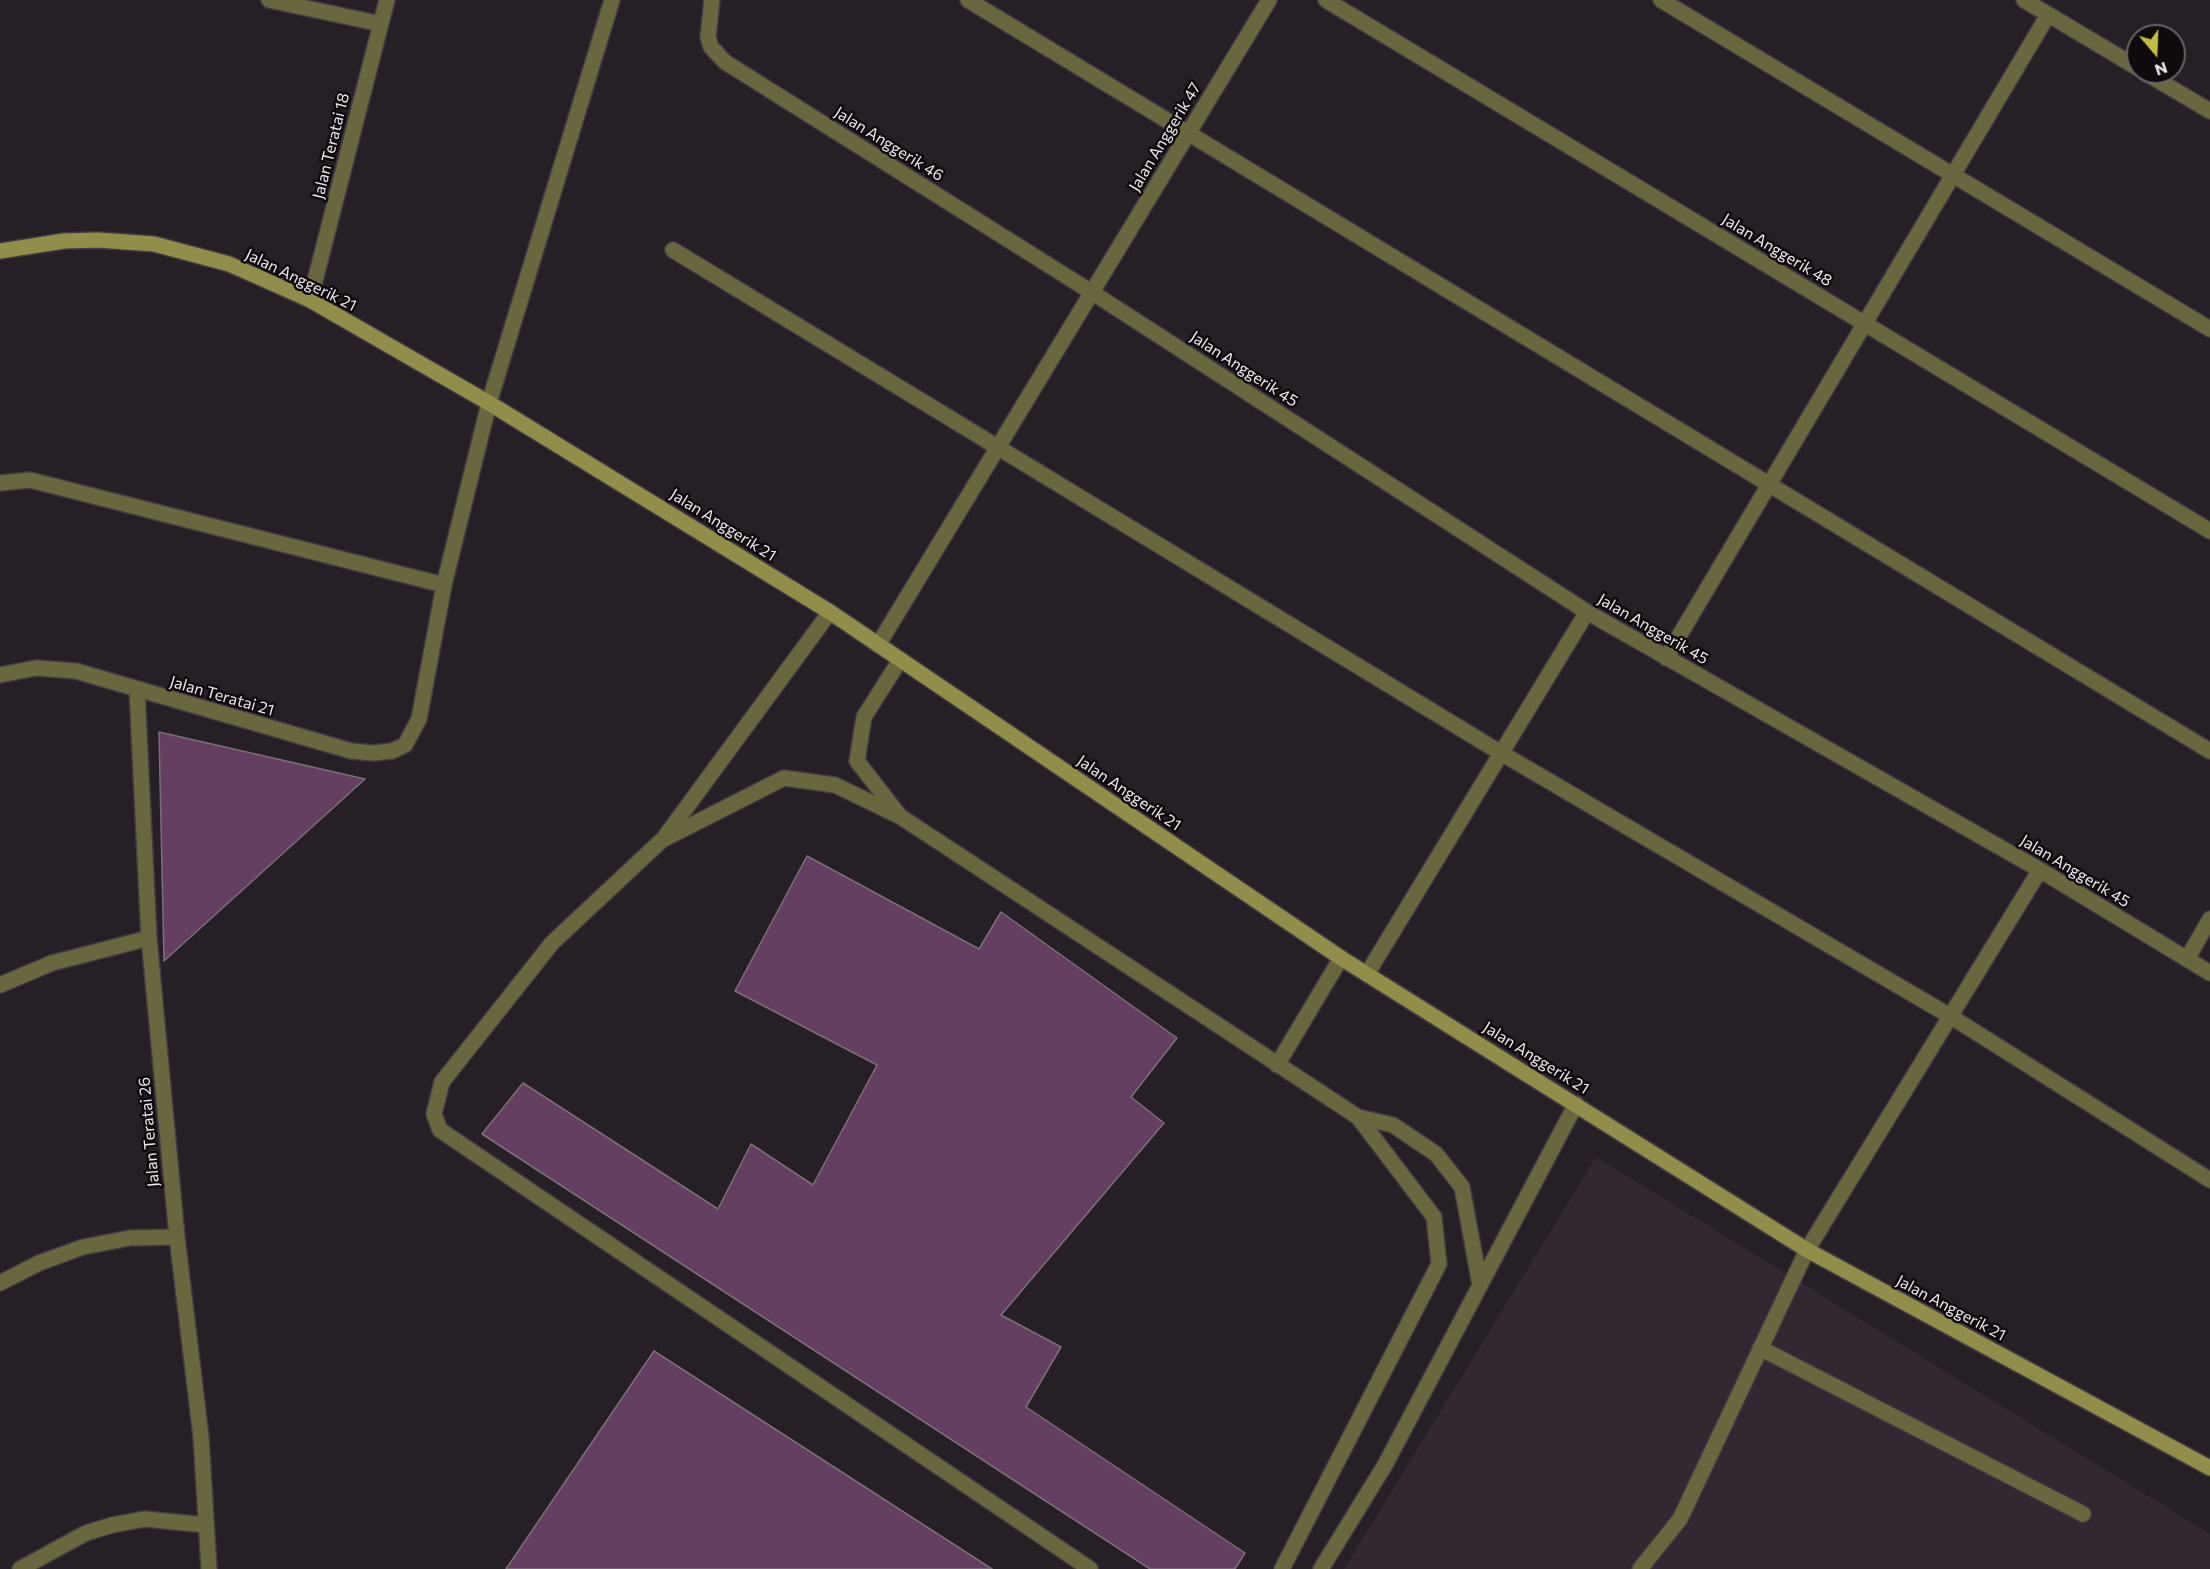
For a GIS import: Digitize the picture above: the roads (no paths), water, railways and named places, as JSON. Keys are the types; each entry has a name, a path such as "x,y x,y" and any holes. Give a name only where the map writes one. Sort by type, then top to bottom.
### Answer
{"street":[{"path":"269,0 381,24"},
{"name":"Jalan Teratai 18","path":"310,300 387,0"},
{"name":"Jalan Teratai 21","path":"0,675 56,668 76,671 137,691 351,751 373,753 392,751 405,745 419,719 444,585 489,403 612,0"},
{"name":"Jalan Anggerik 46","path":"711,0 708,37 717,55 725,62 1093,293"},
{"path":"968,0 2210,751"},
{"name":"Jalan Anggerik 47","path":"878,645 1269,0"},
{"name":"Jalan Anggerik 48","path":"1326,0 2210,531"},
{"path":"1661,0 2210,329"},
{"path":"2024,0 2126,61"},
{"path":"1666,658 2048,15"},
{"path":"2164,84 2210,111"},
{"name":"Jalan Anggerik 21","path":"0,252 64,242 98,240 154,244 229,264 310,300 489,403 830,612 1341,958 1807,1250 2210,1468"},
{"path":"673,250 1502,753 1950,1016 2210,1180"},
{"name":"Jalan Anggerik 45","path":"1093,293 1587,612 2040,870 2210,973"},
{"path":"0,483 30,480 444,585"},
{"path":"830,612 662,840 552,943 442,1082 434,1114 440,1130 1090,1569"},
{"path":"1367,974 1587,612"},
{"path":"900,660 864,717 857,761 901,817"},
{"name":"Jalan Teratai 26","path":"137,691 149,938 177,1237 201,1437 209,1569"},
{"path":"662,840 784,778 835,785 901,817 1358,1117 1393,1125 1436,1154 1462,1187 1480,1285"},
{"path":"1640,1569 1680,1519 1807,1250 2040,870"},
{"path":"2187,959 2210,919"},
{"path":"0,985 52,963 149,938"},
{"path":"1277,1065 1341,958"},
{"path":"1322,1569 1385,1465 1576,1104"},
{"path":"1282,1569 1439,1264 1434,1217 1358,1117"},
{"path":"0,1283 39,1263 83,1247 130,1238 177,1237"},
{"path":"1760,1348 2083,1514"},
{"path":"20,1569 86,1533 112,1525 145,1519 206,1525"}]}
